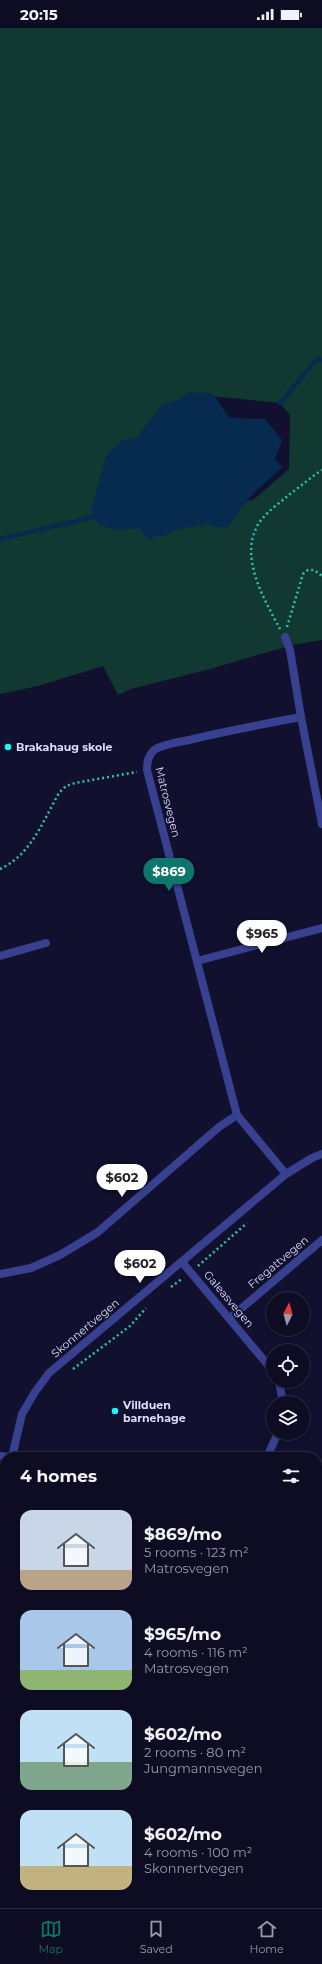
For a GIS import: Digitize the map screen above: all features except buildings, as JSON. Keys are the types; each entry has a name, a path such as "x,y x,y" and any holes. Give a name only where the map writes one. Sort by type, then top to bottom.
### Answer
{"street":[{"path":"285,637 290,650 301,717 322,824"},
{"name":"Matrosvegen","path":"286,1174 237,1115 147,770 149,755 155,749 243,727 301,717"},
{"path":"198,961 322,928"},
{"path":"0,956 46,943"},
{"path":"0,1274 38,1265 60,1255 98,1232 219,1127 237,1115"},
{"name":"Skonnertvegen","path":"13,1452 22,1414 35,1392 49,1373 286,1174 312,1158 322,1154"},
{"name":"Fregattvegen","path":"230,1318 322,1240"},
{"name":"Galeasvegen","path":"182,1262 266,1362"},
{"path":"269,1452 275,1440"}],"path":[{"path":"285,637 258,581 252,559 251,546 259,523 271,509 322,470"},
{"path":"285,637 289,616 303,574 308,570 314,570 322,576"},
{"path":"0,869 16,860 28,848 59,793 66,786 147,770"},
{"path":"168,1289 191,1272 250,1221"},
{"path":"72,1370 130,1326 147,1306"}],"green space":[{"path":"0,28 322,28 322,640 292,645 210,669 131,689 118,695 103,666 38,686 0,694","holes":["200,395 280,403 290,415 289,469 253,500 225,505"]}],"water":[{"path":"188,392 212,393 230,418 265,419 282,440 275,459 282,467 249,498 229,526 217,528 208,524 176,530 165,536 155,536 149,540 138,528 117,530 99,525 91,509 107,454 122,440 136,438 162,405 180,399"}],"waterway":[{"path":"280,403 317,359 322,360"},
{"path":"0,539 98,516"}],"place":[{"name":"Brakahaug skole","path":"8,747"},
{"name":"Villduen barnehage","path":"115,1411"}]}
